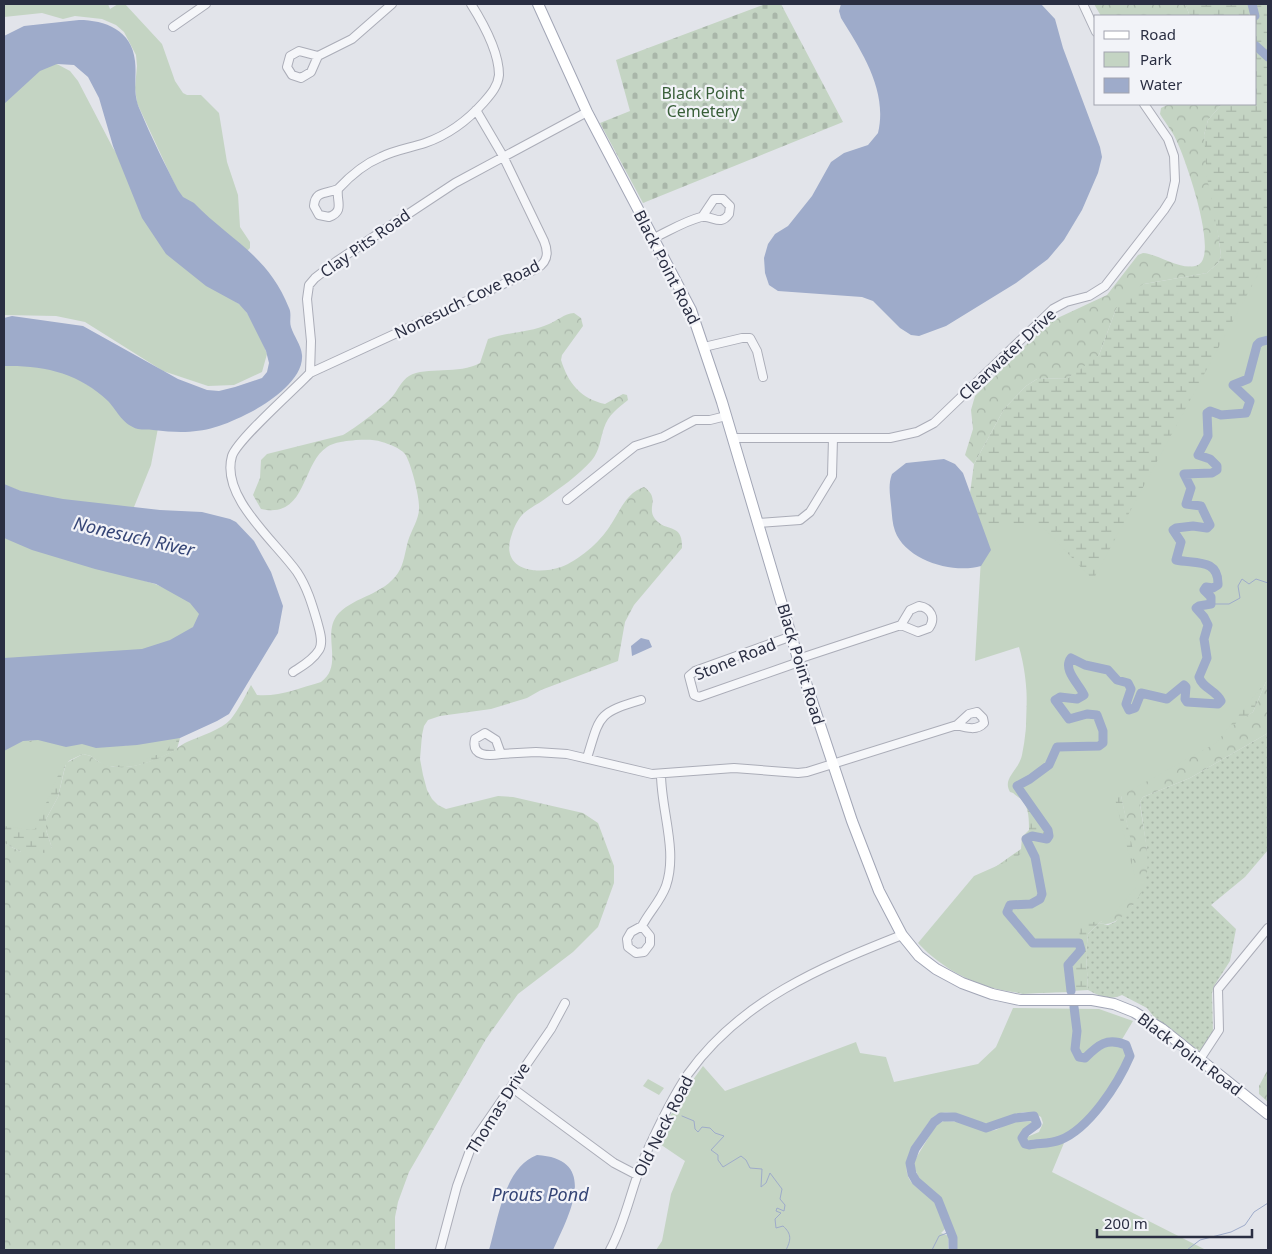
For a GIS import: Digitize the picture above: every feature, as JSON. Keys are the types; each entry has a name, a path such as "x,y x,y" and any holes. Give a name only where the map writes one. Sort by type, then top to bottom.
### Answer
{"main road":[{"name":"Black Point Road","path":"538,4 587,112 684,296 704,347 759,523 799,660 833,764 869,869 902,935 925,962 939,972 971,987 1016,999 1077,999 1114,1004 1151,1021 1268,1114"}],"street":[{"path":"173,27 206,4"},
{"path":"318,56 352,38 392,4"},
{"path":"338,189 370,162 441,136 476,110 496,87 498,73 488,39 471,4"},
{"path":"1083,4 1094,28"},
{"name":"Clearwater Drive","path":"733,438 899,437 926,428 1053,309 1066,302 1089,296 1105,286 1159,218 1168,205 1174,187 1176,168 1170,144 1145,105"},
{"name":"Nonesuch Cove Road","path":"310,373 536,269 544,263 548,252 544,241 503,156 476,110"},
{"name":"Clay Pits Road","path":"310,373 312,342 307,299 311,282 332,264 455,183 587,112"},
{"path":"654,238 702,217"},
{"path":"704,347 742,338 750,338 755,344 763,377"},
{"path":"293,672 313,658 321,647 321,637 311,600 294,568 241,503 234,484 231,468 232,456 242,442 310,373"},
{"path":"567,500 640,444 663,437 692,421 726,416"},
{"path":"759,523 800,520 810,512 832,476 833,438"},
{"path":"799,660 900,625"},
{"name":"Stone Road","path":"792,636 695,671 689,676 689,682 694,695 699,697 799,660"},
{"path":"587,758 595,729 604,714 641,700"},
{"path":"632,703 634,712"},
{"path":"501,754 545,752 587,758 632,771 661,774 734,768 798,773 958,725"},
{"path":"642,926 661,899 669,874 670,856 661,774"},
{"path":"1200,1059 1219,1030 1218,989 1268,928"},
{"name":"Old Neck Road","path":"610,1250 624,1219 637,1175 654,1137 688,1075 734,1025 782,990 808,974 902,935"},
{"name":"Thomas Drive","path":"440,1250 449,1213 467,1156 478,1134 551,1029 565,1003"},
{"path":"511,1086 614,1163 637,1175"}],"green space":[{"path":"4,4 108,4 110,9 118,4 125,4 162,44 175,81 183,93 187,95 201,95 219,113 227,162 238,195 240,227 250,242 250,248 247,251 181,198 137,103 135,88 136,55 124,32 116,25 102,19 75,16 63,19 42,13 4,17"},
{"name":"Black Point Cemetery","path":"765,4 781,4 843,122 643,203 600,123 630,111 616,60"},
{"path":"1094,4 1185,4 1190,15 1100,15"},
{"path":"1185,4 1268,4 1268,677 1253,712 1202,746 1120,791 1134,855 1126,883 1112,914 1088,934 1086,953 1088,990 1023,994 997,988 981,877 1021,849 1022,837 1029,830 1025,804 1011,790 1025,768 1028,658 970,493 974,464 1004,409 1026,386 1037,379 1068,378 1099,355 1116,309 1125,294 1144,284 1207,273 1218,263 1221,256 1207,177 1204,135 1208,120 1221,105 1257,105 1257,15 1190,15"},
{"path":"55,63 70,71 78,81 113,148 208,283 242,306 257,327 267,354 262,372 234,385 208,386 163,371 85,322 56,316 4,315 4,101 42,68"},
{"path":"1167,105 1221,105 1208,120 1204,135 1221,256 1218,263 1207,273 1144,284 1116,309 1099,355 1093,362 1068,378 1037,379 1026,386 1004,409 974,464 965,455 973,429 971,410 975,396 1049,322 1107,295 1138,255 1143,253 1149,254 1178,265 1192,267 1198,265 1203,258 1205,244 1199,207 1176,140 1160,114 1161,108"},
{"path":"1268,256 1268,679 1216,743 1115,799 1137,886 1109,920 1078,924 1081,943 1067,959 1064,966 1069,978 1069,989 1073,992 1014,992 974,982 949,969 918,943 974,876 1017,857 1026,849 1030,839 1046,842 1053,836 1025,794 1021,790 1017,794 1010,792 1008,787 1009,779 1022,755 1026,729 1025,673 1019,647 975,661 983,524 1040,524 1093,580"},
{"path":"574,313 581,318 583,326 562,355 561,360 567,376 582,394 597,402 605,404 623,394 627,395 628,400 608,419 592,460 568,482 527,510 519,518 509,546 510,555 515,562 530,570 551,570 568,564 595,544 606,532 628,498 644,487 652,495 652,511 655,519 680,534 682,548 634,605 625,622 618,661 541,690 527,698 491,709 440,716 428,720 422,735 420,759 427,790 438,805 446,809 498,796 513,797 583,813 598,823 614,866 614,883 598,927 573,952 518,994 486,1039 409,1172 398,1202 395,1217 395,1250 4,1250 4,843 21,852 52,848 46,830 46,819 58,797 66,763 83,754 91,756 109,766 129,767 149,762 227,723 237,711 251,685 257,695 273,695 321,682 328,675 331,667 332,630 334,621 339,613 346,607 385,586 398,573 419,513 418,497 412,472 403,452 391,445 372,440 356,440 330,445 312,465 302,488 295,498 287,506 276,510 261,509 253,495 260,478 261,460 267,454 343,435 368,418 388,401 409,376 424,371 472,367 480,363 488,339 541,327"},
{"path":"25,362 65,371 158,428 151,465 134,507 68,502 35,495 4,485 4,364"},
{"path":"4,538 155,584 187,600 201,614 195,626 179,637 145,650 4,660"},
{"path":"1268,677 1268,733 1190,778 1143,797 1140,802 1148,860 1144,887 1137,900 1120,918 1110,923 1099,923 1112,914 1128,829 1120,791 1253,712"},
{"path":"1268,733 1268,850 1245,877 1211,905 1236,929 1230,961 1214,986 1212,993 1213,1033 1201,1051 1154,1017 1147,1008 1122,995 1109,998 1088,990 1086,953 1088,934 1099,923 1108,925 1115,922 1133,905 1147,852 1140,802 1143,797 1190,778"},
{"path":"182,736 171,744 166,752 117,766 104,765 89,753 73,756 59,773 35,829 4,826 4,748 14,741 29,740 30,743 34,739 123,744 126,752 127,744"},
{"path":"180,738 177,749 157,759 134,766 111,766 83,754 66,762 58,797 46,819 46,830 52,848 49,853 21,852 4,843 4,751 23,741 38,740 108,748"},
{"path":"1013,1008 1099,1009 1133,1021 1118,1046 1127,1051 1127,1055 1100,1101 1076,1126 1062,1135 1046,1140 1027,1141 1027,1137 1039,1132 1043,1123 1041,1117 1026,1112 986,1123 954,1113 942,1113 933,1118 921,1133 910,1152 907,1172 917,1188 934,1199 946,1228 941,1233 949,1236 948,1250 656,1250 662,1241 671,1194 685,1161 657,1142 679,1099 703,1066 725,1091 856,1042 860,1053 886,1057 894,1082 978,1064 996,1047"},
{"path":"1268,1069 1268,1102 1259,1094 1259,1086"},
{"path":"648,1079 664,1088 659,1095 643,1086"},
{"path":"944,1121 963,1122 987,1131 996,1130 1011,1122 1033,1121 1020,1135 1021,1146 1029,1149 1046,1144 1064,1143 1052,1172 1206,1250 955,1250 955,1232 945,1214 943,1201 934,1191 920,1182 913,1163 936,1125"}],"water":[{"path":"841,4 1041,4 1055,19 1063,48 1100,147 1102,157 1098,173 1082,210 1064,240 1048,259 1016,283 946,326 919,336 911,335 900,328 873,301 862,297 778,291 769,285 765,273 764,258 768,244 775,234 788,226 812,196 831,162 844,153 868,145 878,133 880,117 876,87 865,58 841,18 839,11"},
{"path":"89,20 107,25 123,34 129,42 135,61 135,92 138,104 153,140 178,190 183,197 194,203 248,250 270,275 290,310 291,327 302,355 298,373 276,396 251,412 226,424 192,432 138,429 128,424 97,391 73,377 46,369 4,366 4,318 12,316 83,326 178,379 207,390 219,391 262,378 267,372 269,363 266,351 247,313 239,304 206,286 166,254 142,218 113,146 99,98 88,77 74,65 57,64 40,71 4,104 4,36 24,26"},
{"path":"944,459 955,464 963,473 991,550 981,566 958,568 932,563 909,550 895,531 890,493 892,474 906,463"},
{"name":"Nonesuch River","path":"4,484 21,491 63,499 160,510 202,512 236,522 254,541 271,572 283,606 278,633 229,714 180,738 137,745 96,748 82,744 66,747 38,740 23,741 4,751 4,658 142,649 170,640 193,627 199,614 190,603 156,584 95,569 32,550 4,538"},
{"path":"641,638 649,640 652,647 632,656 631,646"},
{"name":"Prouts Pond","path":"537,1155 556,1159 568,1167 574,1178 575,1191 572,1206 553,1250 489,1250 499,1210 510,1182 526,1161"}],"waterway":[{"path":"1252,4 1255,15"},
{"path":"1257,47 1268,57"},
{"path":"1071,991 1068,965 1081,950 1079,943 1033,943 1007,912 1010,905 1031,904 1040,899 1042,894 1035,857 1026,839 1032,836 1047,839 1049,836 1048,830 1017,786 1049,765 1057,747 1099,746 1103,743 1103,731 1097,715 1087,714 1069,719 1055,700 1060,697 1077,699 1084,695 1070,672 1069,663 1071,658 1085,665 1108,670 1117,680 1128,683 1131,689 1126,704 1129,710 1135,708 1141,693 1167,699 1184,685 1186,687 1185,699 1187,702 1218,704 1221,701 1203,684 1199,677 1207,658 1204,639 1208,625 1196,608 1211,604 1211,597 1204,590 1206,587 1213,588 1218,585 1217,576 1215,570 1210,566 1176,560 1181,542 1173,530 1193,526 1207,528 1210,525 1201,506 1186,504 1191,488 1184,474 1212,473 1217,470 1217,466 1210,459 1198,455 1208,436 1207,413 1210,411 1221,415 1246,413 1250,401 1233,385 1248,379 1257,345 1268,340"},
{"path":"1211,604 1229,604 1240,598 1238,586 1242,579 1249,584 1256,579 1268,583"},
{"path":"953,1250 953,1238 938,1200 916,1181 912,1174 910,1163 915,1149 934,1122 941,1117 955,1117 986,1128 1015,1118 1034,1116 1037,1124 1026,1132 1022,1138 1025,1144 1029,1145 1060,1140 1081,1126 1092,1116 1110,1092 1130,1056 1126,1045 1108,1042 1094,1049 1085,1058 1079,1057 1075,1049 1077,1031 1074,1007"},
{"path":"682,1116 694,1121 695,1129 698,1132 702,1127 710,1128 715,1133 724,1136 711,1150 718,1155 718,1160 723,1167 741,1156 746,1160 750,1168 762,1169 761,1187 766,1183 770,1173 782,1189 780,1199 785,1205 784,1211 777,1208 776,1211 781,1213 775,1219 776,1228 783,1226 789,1234 790,1240 786,1250"},
{"path":"1187,1250 1200,1240 1231,1232 1245,1225 1254,1212 1268,1203"},
{"path":"932,1250 939,1236 950,1232"}]}
